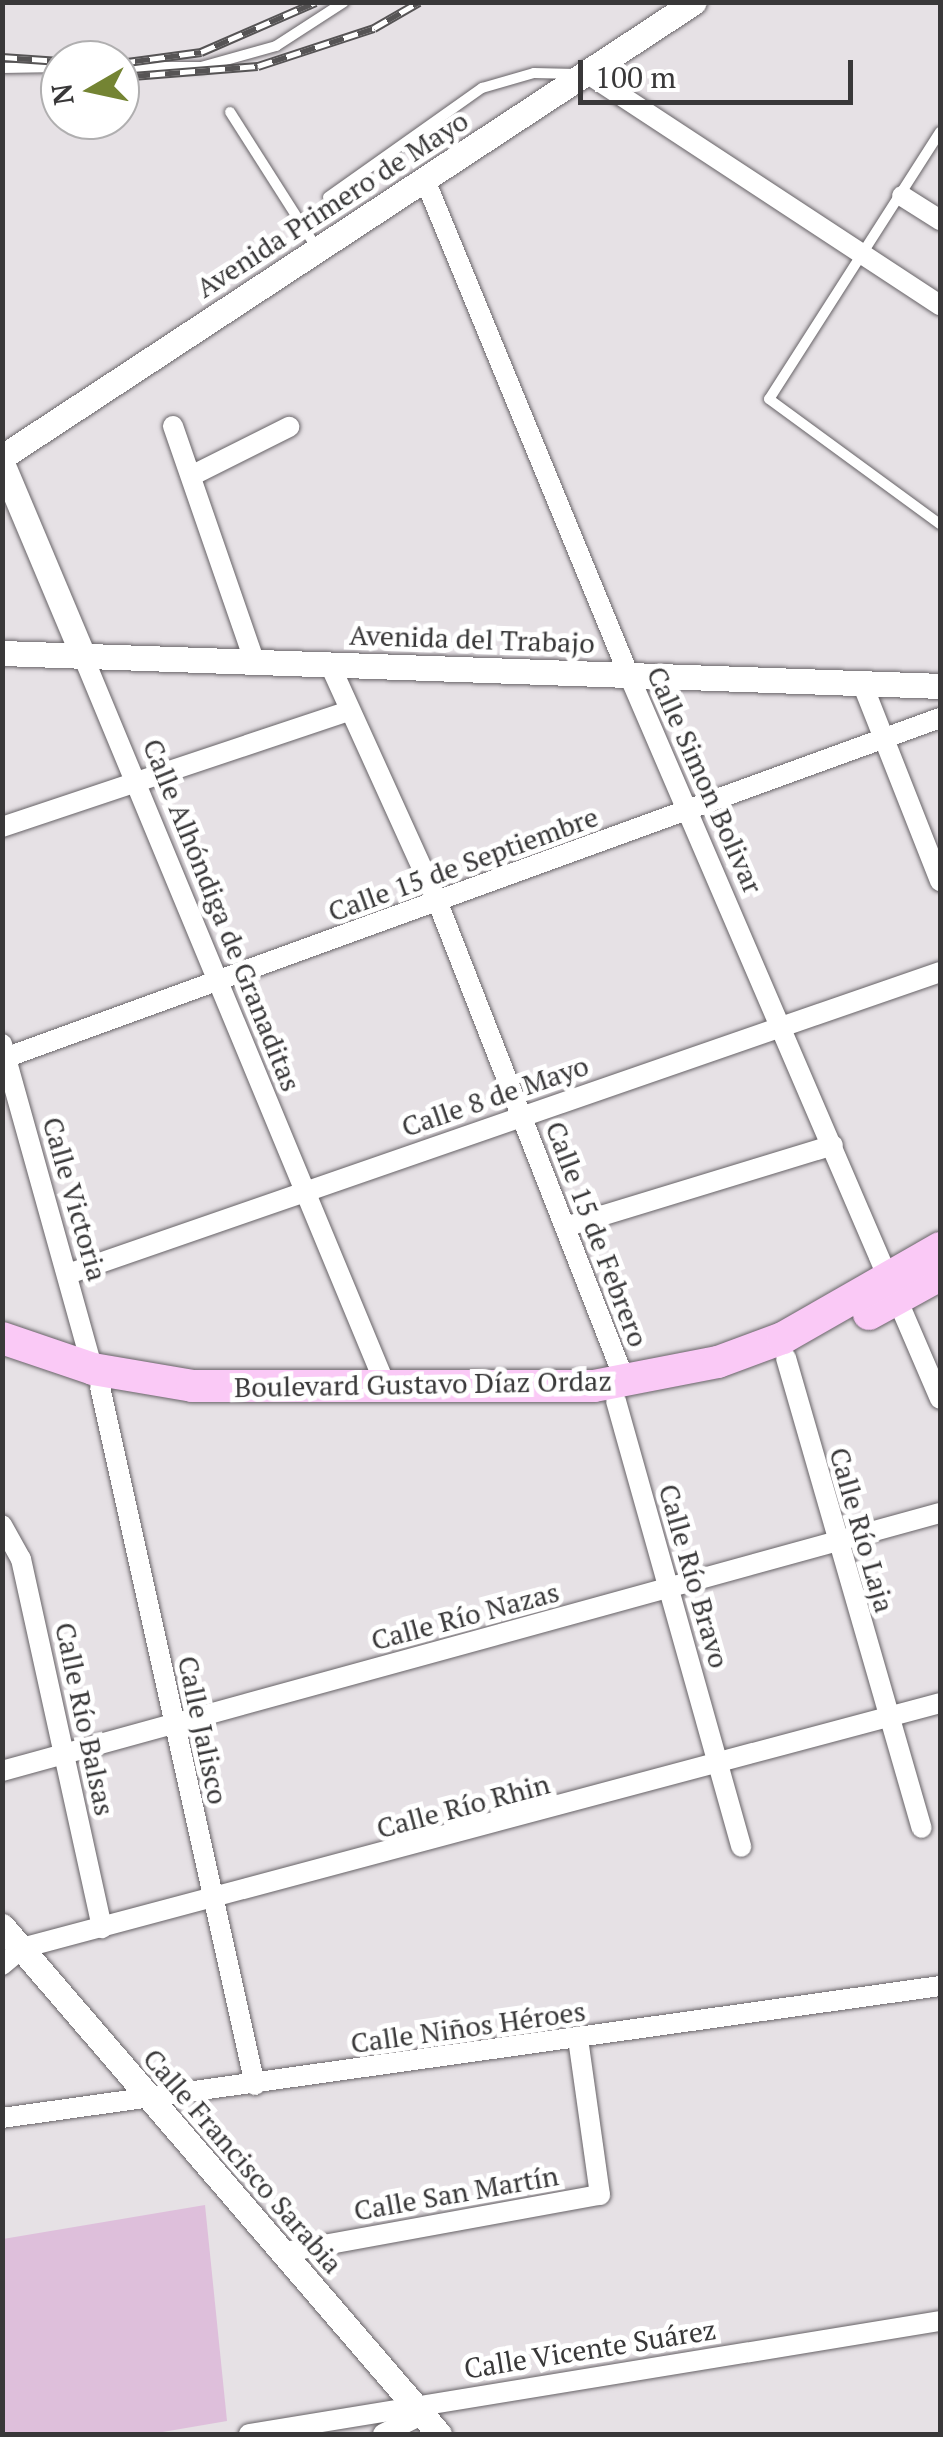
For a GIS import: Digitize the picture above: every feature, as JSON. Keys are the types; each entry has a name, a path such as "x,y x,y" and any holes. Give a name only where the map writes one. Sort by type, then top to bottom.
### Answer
{"main road":[{"name":"Boulevard Gustavo Díaz Ordaz","path":"2,1358 206,1402 380,1408 728,1379 786,1358 896,1287 940,1248"},
{"name":"Boulevard Gustavo Díaz Ordaz","path":"2,1338 97,1378 192,1386 620,1391 718,1362 783,1338 896,1287 940,1275"}],"street":[{"name":"Avenida Primero de Mayo","path":"2,460 316,247 426,180 694,2"},
{"path":"588,74 940,305"},
{"name":"Calle Simon Bolivar","path":"426,180 628,674 896,1287 940,1400"},
{"path":"902,196 940,220"},
{"path":"173,426 255,663"},
{"path":"191,476 290,427"},
{"name":"Calle Alhóndiga de Granaditas","path":"2,460 301,1193 386,1389"},
{"name":"Avenida del Trabajo","path":"2,652 940,686"},
{"name":"Calle 15 de Febrero","path":"330,665 438,902 565,1227 620,1391"},
{"path":"862,683 882,742 940,881"},
{"path":"2,827 349,711"},
{"name":"Calle 15 de Septiembre","path":"4,1054 218,982 940,718"},
{"name":"Calle 8 de Mayo","path":"68,1274 940,972"},
{"name":"Calle Victoria","path":"4,1054 97,1378"},
{"path":"565,1227 833,1145"},
{"name":"Calle Río Laja","path":"786,1358 834,1538 922,1828"},
{"name":"Calle Jalisco","path":"97,1378 255,2085"},
{"name":"Calle Río Bravo","path":"620,1391 668,1590 742,1846"},
{"name":"Calle Río Nazas","path":"2,1771 668,1590 834,1538 940,1513"},
{"name":"Calle Río Balsas","path":"2,1525 21,1558 102,1928"},
{"name":"Calle Río Rhin","path":"12,1956 102,1928 940,1703"},
{"name":"Calle Francisco Sarabia","path":"2,1926 12,1956 148,2098 439,2434"},
{"name":"Calle Niños Héroes","path":"2,2118 940,1986"},
{"name":"Calle San Martín","path":"284,2252 600,2195 578,2039"},
{"name":"Calle Vicente Suárez","path":"249,2434 416,2410 940,2321"},
{"path":"383,2434 416,2410"}],"lane":[{"path":"140,68 201,67 276,46 344,2"},
{"path":"2,68 40,68"},
{"path":"328,196 482,88 534,74 588,74"},
{"path":"230,112 316,247"},
{"path":"940,132 769,399 940,524"}],"shaded area":[{"path":"205,2205 227,2421 151,2434 3,2434 3,2239"}],"railway":[{"path":"140,60 201,52 316,2"},
{"path":"140,75 258,66 374,28 419,2"},
{"path":"2,57 40,60"}]}
